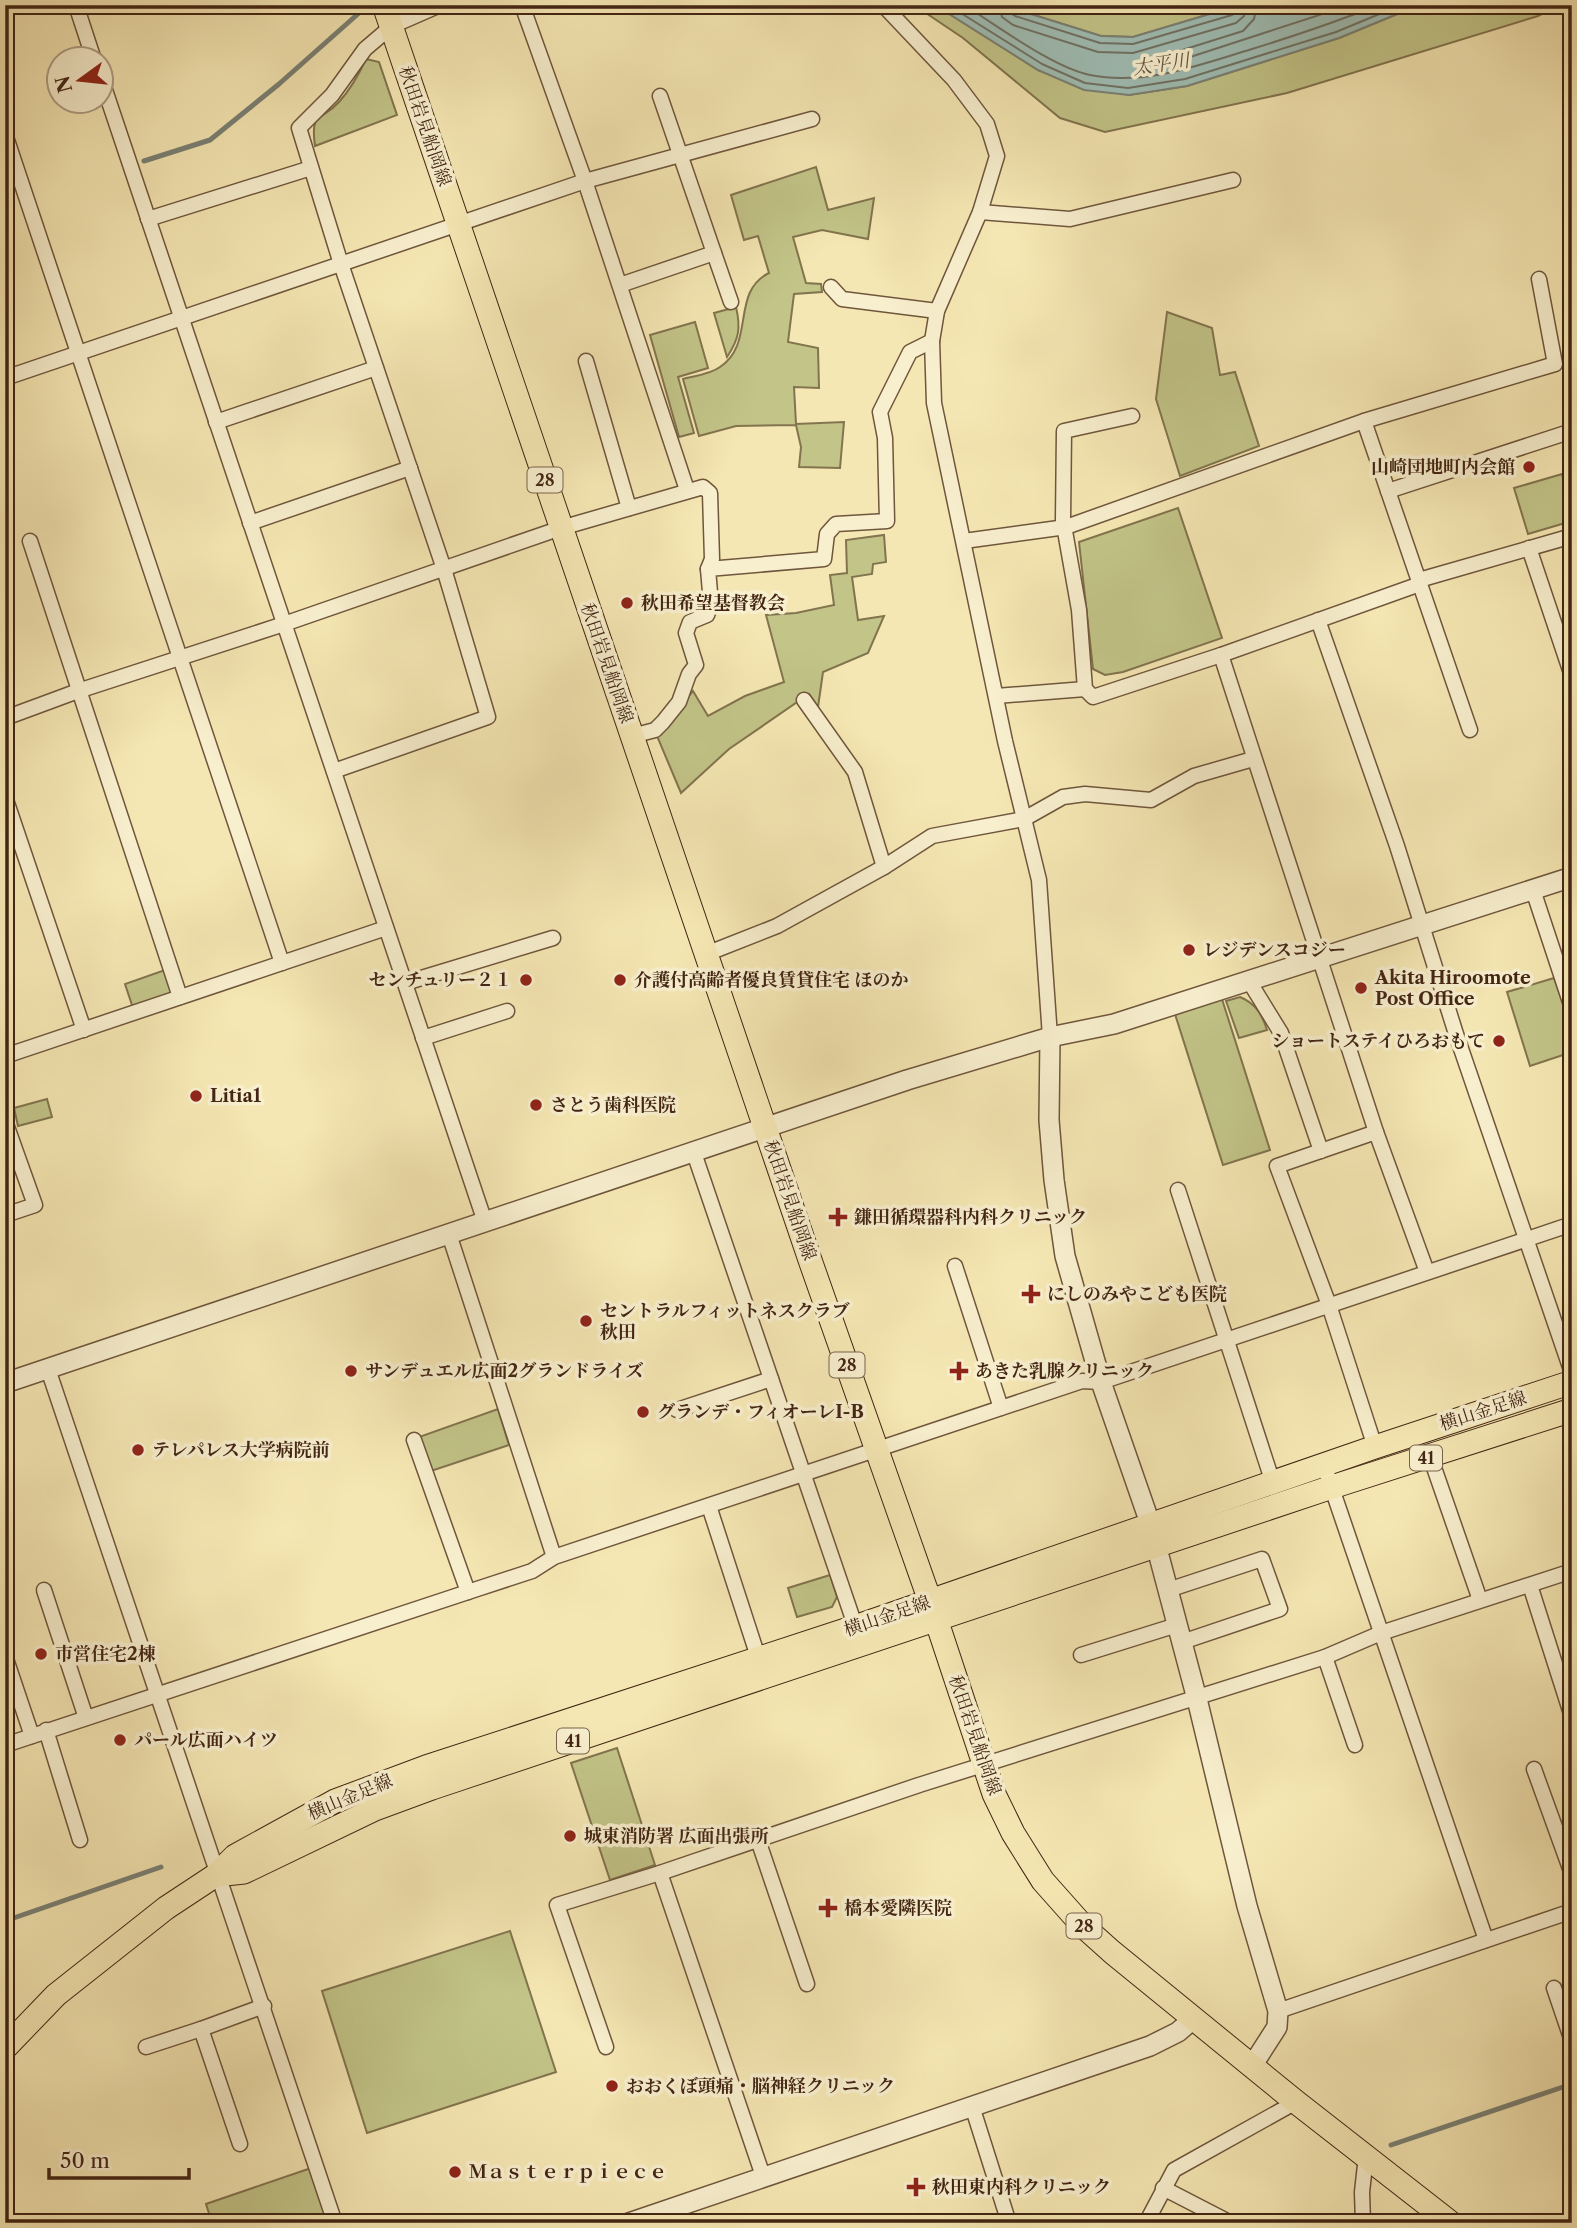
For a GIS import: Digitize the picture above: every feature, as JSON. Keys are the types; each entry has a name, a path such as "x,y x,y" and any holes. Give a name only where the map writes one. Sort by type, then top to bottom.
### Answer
{"main road":[{"name":"秋田岩見船岡線","path":"388,15 994,1794 1013,1833 1043,1881 1059,1901 1112,1952 1192,2019 1451,2223"},
{"name":"横山金足線","path":"1154,1536 1273,1483 1572,1382"},
{"name":"横山金足線","path":"5,2048 55,1995 166,1908 216,1875 234,1856 302,1817 372,1786 762,1668 1154,1536 1332,1488 1572,1410"}],"street":[{"path":"76,5 89,46"},
{"path":"334,771 488,717 444,569 341,264 299,128 332,95 388,15 440,5"},
{"path":"523,5 585,181 687,490"},
{"path":"883,5 954,80 987,124 997,156 980,212 937,311 932,341 934,403 996,696 1039,880 1049,1037 1049,1120 1065,1256 1101,1382 1154,1536 1247,1906 1278,2011 1277,2027 1252,2066"},
{"path":"660,96 731,302"},
{"path":"114,116 485,1222"},
{"path":"5,378 585,181 813,119"},
{"path":"5,134 282,963"},
{"path":"148,219 311,168"},
{"path":"980,212 1070,219 1233,180"},
{"path":"620,285 714,253"},
{"path":"964,541 1066,527 1364,421 1555,364 1539,279"},
{"path":"831,287 842,299 937,311"},
{"path":"708,569 824,559 827,534 836,524 887,521 885,438 880,412 910,352 932,341"},
{"path":"586,361 629,508"},
{"path":"216,422 376,368"},
{"path":"1132,416 1065,431 1063,520 1079,610 1086,689 1093,697 1221,655 1420,582 1572,536"},
{"path":"1364,421 1470,730"},
{"path":"1388,491 1572,431"},
{"path":"250,523 410,468"},
{"path":"5,719 78,691 284,624 561,528 703,487 710,493 712,559 708,569 711,604 708,615 690,622 686,633 696,665 689,674 679,702 663,722 655,730 632,736"},
{"path":"30,541 180,997"},
{"path":"1529,548 1572,676"},
{"path":"1318,620 1572,1373"},
{"path":"1221,655 1376,1132 1427,1272"},
{"path":"996,696 1086,689"},
{"path":"804,700 855,772 884,867"},
{"path":"706,954 777,926 884,867 932,836 1024,819 1063,797 1085,794 1151,800 1194,776 1253,759"},
{"path":"5,797 84,1030"},
{"path":"5,1383 907,1080 1049,1037 1114,1024 1572,877"},
{"path":"1533,890 1572,1008"},
{"path":"5,1056 386,928"},
{"path":"405,983 553,938"},
{"path":"1249,981 1281,1033 1321,1151"},
{"path":"423,1038 507,1011"},
{"path":"5,1121 35,1205 5,1215"},
{"path":"1376,1132 1278,1166 1329,1305 1376,1447"},
{"path":"693,1150 859,1636"},
{"path":"1178,1190 1273,1483"},
{"path":"5,1745 532,1571 554,1557 1082,1381 1101,1382 1572,1224"},
{"path":"449,1234 554,1557"},
{"path":"955,1266 1001,1408"},
{"path":"48,1369 159,1695 260,2008 335,2223"},
{"path":"677,1410 771,1379"},
{"path":"414,1440 468,1592"},
{"path":"1430,1457 1480,1600"},
{"path":"1324,1465 1486,1940"},
{"path":"709,1506 762,1668"},
{"path":"1081,1655 1280,1609 1262,1559 1168,1590"},
{"path":"606,2047 557,1905 984,1764 1325,1657 1381,1633 1572,1571"},
{"path":"1530,1585 1572,1717"},
{"path":"44,1590 86,1718"},
{"path":"5,1656 32,1736"},
{"path":"1325,1657 1355,1745"},
{"path":"46,1730 80,1840"},
{"path":"1534,1769 1572,1874"},
{"path":"758,1840 807,1984"},
{"path":"660,1873 764,2176"},
{"path":"1278,2011 1572,1911"},
{"path":"1554,1988 1572,2041"},
{"path":"146,2047 260,2008"},
{"path":"629,2223 671,2216 764,2176 1150,2046 1178,2032 1192,2019"},
{"path":"201,2029 240,2144"},
{"path":"1146,2223 1174,2170 1296,2102"},
{"path":"972,2106 1009,2223"},
{"path":"1363,2223 1362,2192 1366,2156"},
{"path":"1163,2188 1225,2220"}],"green space":[{"path":"914,5 935,5 1038,70 1129,95 1187,86 1339,38 1419,5 1559,5 1538,16 1287,93 1105,132 1060,118 963,38"},
{"path":"1011,5 1240,5 1133,37 1101,36 1018,10"},
{"path":"366,59 379,62 397,115 315,146 314,127 318,118 343,97"},
{"path":"816,167 828,210 874,198 868,239 822,230 793,237 806,283 821,284 822,292 794,294 788,342 818,348 819,388 794,387 796,424 844,422 840,468 799,467 801,447 796,425 736,426 699,436 683,379 712,371 731,357 741,332 750,292 757,282 769,273 758,236 744,240 731,195"},
{"path":"736,307 738,333 727,357 714,313"},
{"path":"1167,312 1212,328 1220,375 1235,372 1259,446 1180,476 1156,399"},
{"path":"695,322 708,368 678,377 694,433 679,437 650,335"},
{"path":"1562,474 1572,509 1572,521 1528,534 1514,488"},
{"path":"1178,508 1222,638 1123,672 1105,675 1093,669 1079,542"},
{"path":"884,535 886,562 873,564 872,574 852,577 858,620 884,616 868,653 823,672 818,707 809,694 729,749 681,793 657,736 693,691 708,716 745,696 784,682 766,615 796,613 834,605 830,575 847,573 846,540"},
{"path":"165,970 173,994 133,1008 125,984"},
{"path":"1554,978 1572,1029 1572,1052 1530,1066 1507,992"},
{"path":"1221,996 1270,1150 1223,1165 1174,1011"},
{"path":"1240,997 1250,1002 1257,1010 1267,1030 1239,1038 1226,1001"},
{"path":"47,1099 52,1117 18,1126 14,1108"},
{"path":"498,1409 509,1445 431,1471 419,1437"},
{"path":"830,1575 837,1597 832,1607 797,1617 788,1588"},
{"path":"617,1748 655,1865 610,1880 571,1763"},
{"path":"510,1931 556,2072 367,2133 322,1991"},
{"path":"311,2168 331,2223 212,2223 206,2204"}],"water":[{"name":"太平川","path":"935,5 1011,5 1018,10 1101,36 1133,37 1240,5 1419,5 1339,38 1187,86 1129,95 1084,90 1038,70"}],"waterway":[{"path":"144,161 210,140 279,84 359,13"},
{"path":"5,1921 161,1867"},
{"path":"1391,2145 1572,2084"}],"place":[{"name":"山崎団地町内会館","path":"1529,467"},
{"name":"秋田希望基督教会","path":"627,603"},
{"name":"レジデンスコジー","path":"1189,950"},
{"name":"センチュリー２１","path":"526,980"},
{"name":"介護付高齢者優良賃貸住宅 ほのか","path":"620,980"},
{"name":"Akita Hiroomote Post Office","path":"1361,988"},
{"name":"ショートステイひろおもて","path":"1499,1041"},
{"name":"Litia1","path":"196,1096"},
{"name":"さとう歯科医院","path":"536,1105"},
{"name":"鎌田循環器科内科クリニック","path":"838,1217"},
{"name":"にしのみやこども医院","path":"1031,1294"},
{"name":"セントラルフィットネスクラブ 秋田","path":"586,1321"},
{"name":"サンデュエル広面2グランドライズ","path":"351,1371"},
{"name":"あきた乳腺クリニック","path":"959,1371"},
{"name":"グランデ・フィオーレI-B","path":"643,1412"},
{"name":"テレパレス大学病院前","path":"138,1450"},
{"name":"市営住宅2棟","path":"41,1654"},
{"name":"パール広面ハイツ","path":"120,1740"},
{"name":"城東消防署 広面出張所","path":"570,1836"},
{"name":"橋本愛隣医院","path":"828,1908"},
{"name":"おおくぼ頭痛・脳神経クリニック","path":"612,2086"},
{"name":"Ｍａｓｔｅｒｐｉｅｃｅ","path":"455,2172"},
{"name":"秋田東内科クリニック","path":"916,2187"}]}
